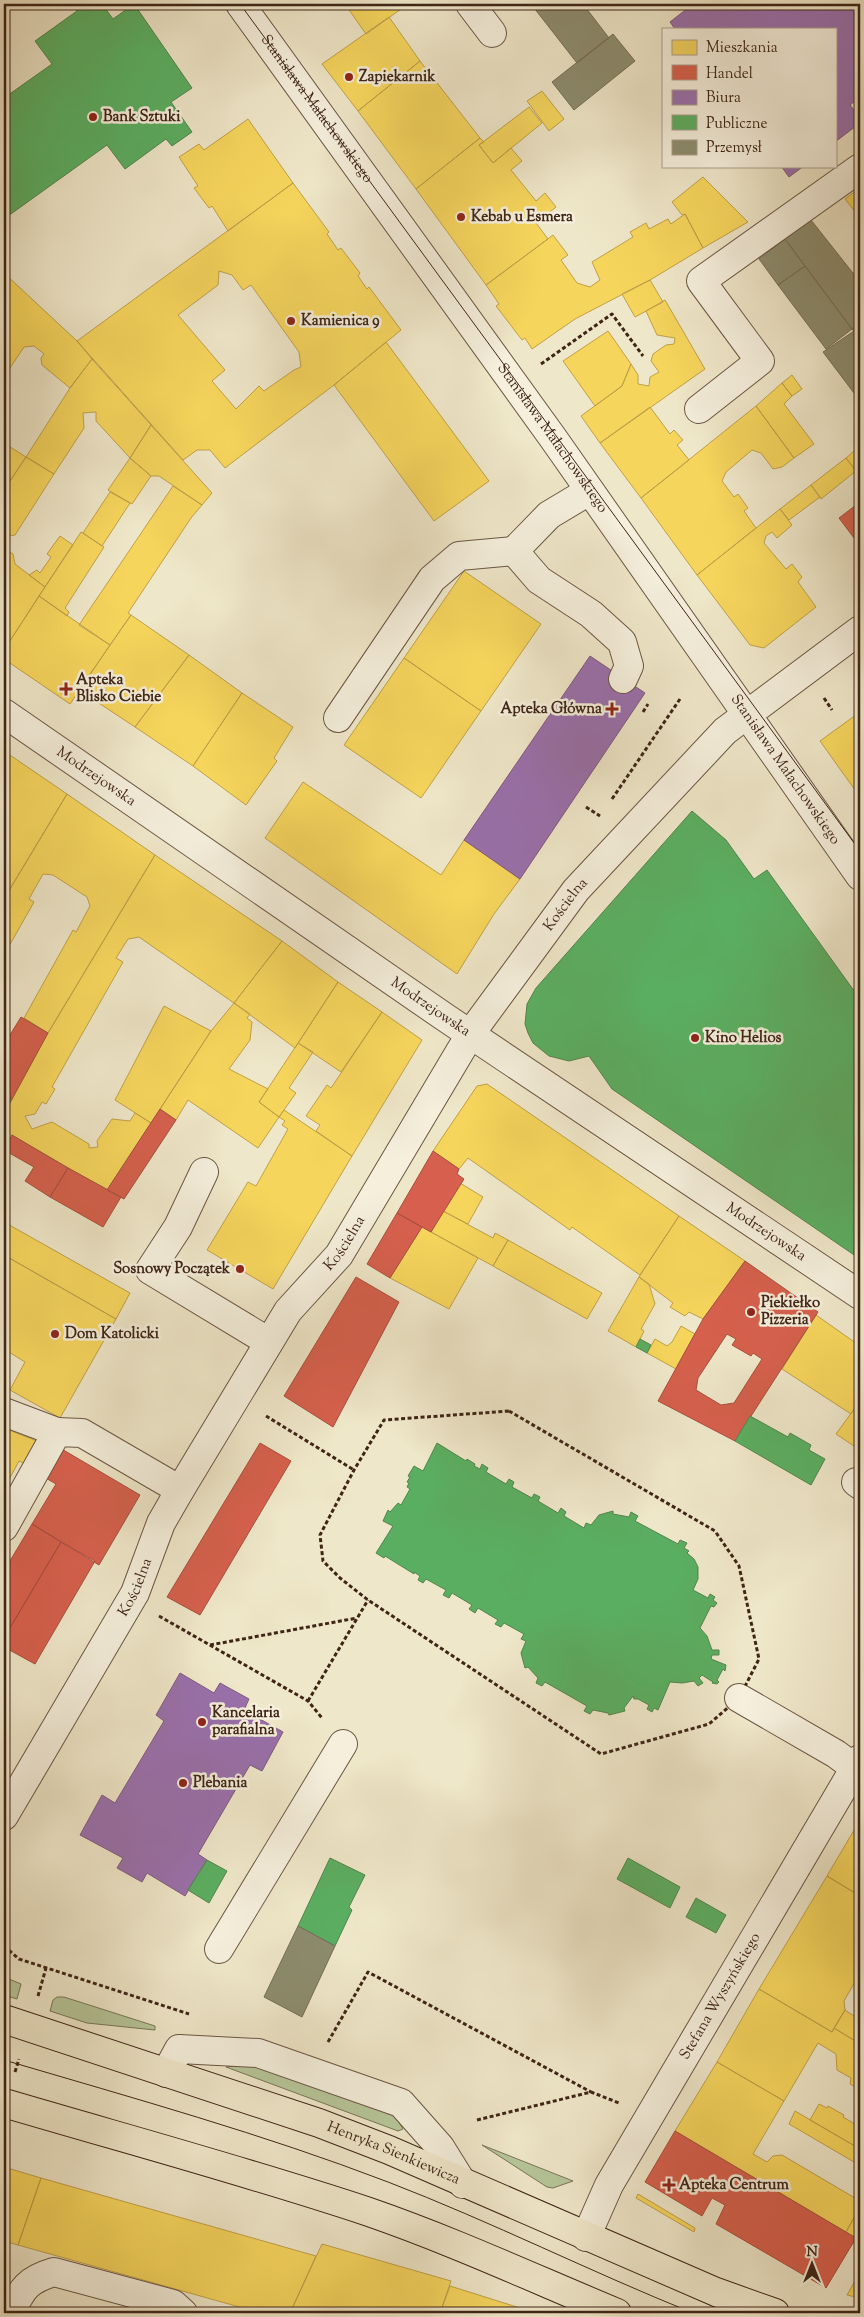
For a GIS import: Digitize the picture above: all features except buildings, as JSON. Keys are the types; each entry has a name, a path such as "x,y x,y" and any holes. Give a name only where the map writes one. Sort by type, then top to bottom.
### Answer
{"main road":[{"name":"Henryka Sienkiewicza","path":"4,2019 172,2061 319,2123 390,2150 463,2184 716,2292 775,2313"},
{"path":"4,2103 269,2180 370,2213 441,2240 578,2306 617,2313"}],"street":[{"name":"Stanisława Małachowskiego","path":"240,4 542,422 860,876"},
{"path":"470,4 492,33"},
{"path":"699,409 760,361 700,281 860,168"},
{"path":"338,718 432,578 459,556 514,551 550,515 589,491"},
{"path":"514,551 539,580 591,614 622,642 629,666 623,679"},
{"name":"Kościelna","path":"4,1816 135,1593 162,1522 180,1490 288,1311 339,1255 470,1033 576,890 725,730 860,630"},
{"name":"Modrzejowska","path":"4,713 470,1033 860,1295"},
{"path":"204,1172 178,1227 150,1270 269,1342"},
{"path":"4,1412 57,1432 82,1433 180,1490"},
{"path":"4,1527 57,1432"},
{"path":"739,1698 858,1764"},
{"path":"219,1949 343,1744"},
{"name":"Stefana Wyszyńskiego","path":"586,2237 609,2185 858,1764"},
{"path":"172,2061 258,2053 401,2103 440,2147 463,2184"},
{"path":"10,2313 21,2292 35,2278 54,2272 173,2304 183,2313"}],"path":[{"path":"537,367 612,314 643,356"},
{"path":"611,800 680,699"},
{"path":"586,807 600,816 605,808"},
{"path":"509,1411 715,1531 739,1566 759,1659 739,1698 709,1724 601,1754 368,1600 340,1578 323,1561 320,1535 354,1470 384,1420 509,1411"},
{"path":"265,1415 354,1470"},
{"path":"308,1701 368,1600"},
{"path":"155,1614 308,1701 343,1744"},
{"path":"210,1645 357,1618"},
{"path":"4,1946 19,1959 192,2014"},
{"path":"326,2045 368,1972 591,2092 627,2106"},
{"path":"478,2120 591,2092"}],"green space":[{"path":"4,1977 21,1984 17,1999 4,1995"},
{"path":"57,1997 64,1997 155,2026 155,2030 87,2023 50,2011 53,2000"},
{"path":"262,2063 394,2114 403,2129 398,2131 226,2067"},
{"path":"482,2145 573,2181 553,2188 547,2187"}],"tram line":[{"path":"240,4 860,851"},
{"path":"4,2060 198,2117 388,2182 427,2197 693,2313"}],"place":[{"name":"Zapiekarnik","path":"349,77"},
{"name":"Bank Sztuki","path":"93,117"},
{"name":"Kebab u Esmera","path":"461,217"},
{"name":"Kamienica 9","path":"291,321"},
{"name":"Apteka Blisko Ciebie","path":"66,689"},
{"name":"Apteka Główna","path":"612,709"},
{"name":"Kino Helios","path":"695,1038"},
{"name":"Sosnowy Początek","path":"240,1269"},
{"name":"Piekiełko Pizzeria","path":"751,1312"},
{"name":"Dom Katolicki","path":"55,1334"},
{"name":"Kancelaria parafialna","path":"202,1722"},
{"name":"Plebania","path":"183,1783"},
{"name":"Apteka Centrum","path":"669,2185"}]}
